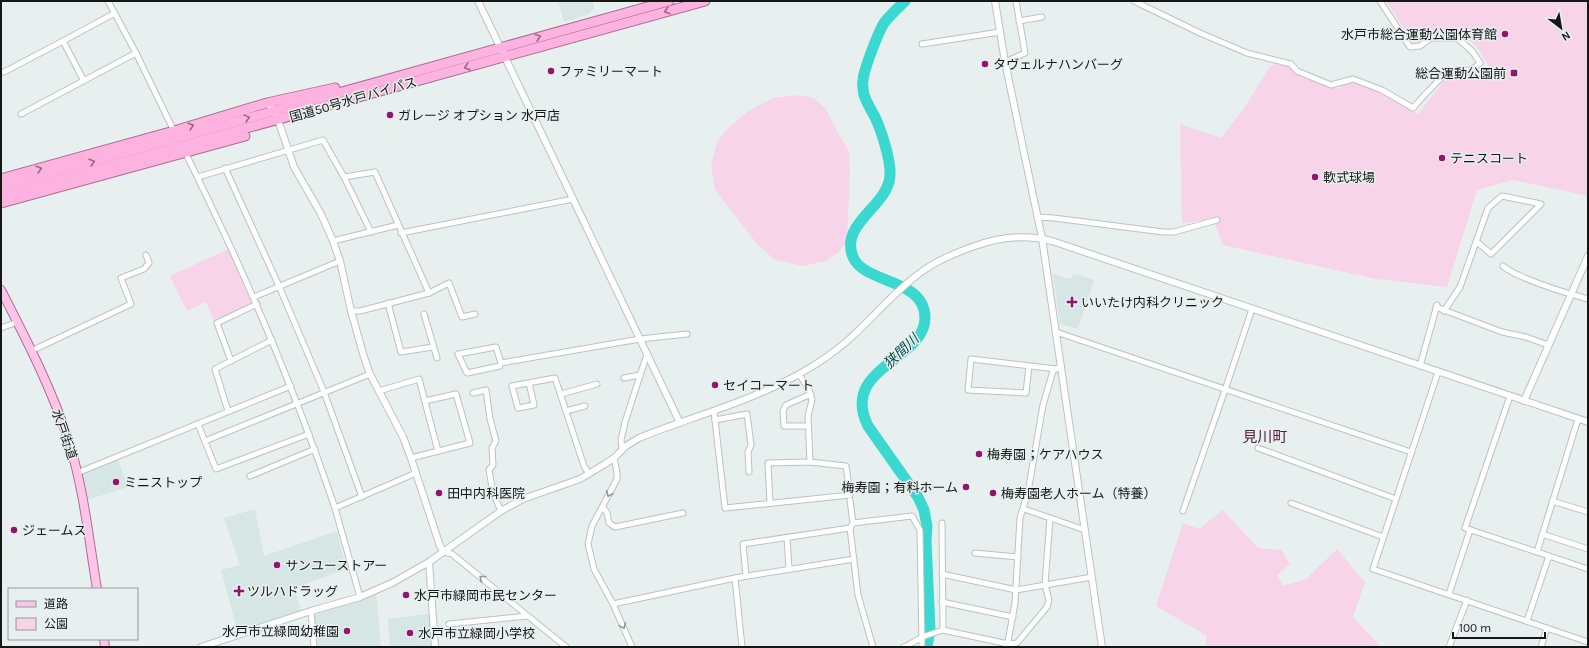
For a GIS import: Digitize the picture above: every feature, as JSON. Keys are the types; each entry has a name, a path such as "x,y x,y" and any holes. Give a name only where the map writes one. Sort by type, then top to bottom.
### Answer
{"highway":[{"name":"国道50号水戸バイパス","path":"1,188 669,1"},
{"name":"国道50号水戸バイパス","path":"1,196 705,1"},
{"path":"1,179 174,131 267,103 333,88 362,86"},
{"path":"1,204 266,130 278,120"}],"main road":[{"name":"水戸街道","path":"1,290 31,351 67,435 77,473 97,588"}],"street":[{"path":"108,1 136,53 174,131"},
{"path":"478,1 574,198 680,423"},
{"path":"994,1 1005,62 1042,238 1056,332 1059,368 1102,647"},
{"path":"1005,62 1025,53 1016,1"},
{"path":"1134,1 1200,33 1247,53 1291,64 1296,71 1332,85 1353,79 1382,90 1413,108 1442,78 1451,71 1473,70 1480,63 1472,50 1457,38 1431,38 1420,46 1410,47 1380,1"},
{"path":"4,72 115,13"},
{"path":"1019,20 1042,16"},
{"path":"922,44 1000,32"},
{"path":"63,41 84,81"},
{"path":"21,114 136,53"},
{"path":"267,103 275,111 287,151 297,174 321,214 333,241 340,260 351,311 364,357 370,374 411,458 440,546 444,552 452,554 566,647"},
{"path":"198,177 323,140 344,177 371,232"},
{"path":"185,152 254,297 291,386 315,449 335,508 360,597"},
{"path":"226,168 279,286 324,392 362,496"},
{"path":"344,177 375,172 429,292"},
{"path":"1444,311 1460,287 1476,241 1488,208 1502,196 1542,204 1490,254 1476,241"},
{"path":"401,232 574,198"},
{"path":"1038,217 1163,232 1174,232 1217,220"},
{"path":"333,241 398,225"},
{"path":"201,647 311,611 360,597 392,583 429,562 501,511 523,499 568,484 588,474 614,458 622,449 639,438 746,399 799,374 822,360 845,343 895,294 916,276 942,259 983,243 1012,237 1042,238 1588,422"},
{"path":"31,351 131,304 121,278 144,269 149,263 146,255"},
{"path":"1524,401 1588,256"},
{"path":"254,297 340,260"},
{"path":"1503,266 1511,273 1536,284 1588,299"},
{"path":"351,311 360,311 429,292 449,283 462,317 475,314"},
{"path":"388,303 401,352 434,347"},
{"path":"231,361 217,323 257,304"},
{"path":"1420,366 1436,306 1444,311 1502,332 1526,337 1548,345"},
{"path":"1183,511 1252,309"},
{"path":"424,314 437,358"},
{"path":"1,328 17,322"},
{"path":"1056,332 1411,452"},
{"path":"501,363 496,347 458,354 467,373 500,366 501,363 640,339 687,334"},
{"path":"228,411 215,369 272,340"},
{"path":"622,449 621,440 625,422 647,354"},
{"path":"1029,366 1026,393 968,390 971,359 1059,368"},
{"path":"1007,646 1013,617 1016,590 1020,518 1028,492 1043,405 1053,371 1059,368"},
{"path":"1438,372 1373,569 1588,642"},
{"path":"205,441 370,374"},
{"path":"799,374 811,394 812,400 808,416 810,462"},
{"path":"624,378 640,375"},
{"path":"529,383 534,404 518,408 512,386 555,378 588,474"},
{"path":"378,391 419,379 438,451"},
{"path":"561,394 598,384"},
{"path":"77,473 169,437 228,411 291,386"},
{"path":"473,393 486,390 490,419 496,441 492,448 494,465 489,470 493,493 497,505 501,511"},
{"path":"411,458 470,443 456,394 425,401"},
{"path":"808,426 784,426 783,411 786,405 811,394"},
{"path":"1510,396 1465,528 1588,569"},
{"path":"566,411 585,406"},
{"path":"714,411 725,508 850,495 846,466 810,462 768,463 770,503"},
{"path":"715,420 747,414 751,445 748,452 749,472"},
{"path":"1537,552 1578,419"},
{"path":"198,424 216,469 309,434"},
{"path":"1258,448 1396,499"},
{"path":"250,476 315,449"},
{"path":"614,458 617,479 592,526 588,544 594,569 613,604 632,647"},
{"path":"335,508 416,473"},
{"path":"850,500 858,596 874,647"},
{"path":"1552,501 1588,512"},
{"path":"1291,503 1383,537"},
{"path":"602,507 606,513 609,523 616,527 683,513"},
{"path":"1024,509 1085,530"},
{"path":"746,576 743,544 787,538 912,516 920,530 924,637 922,647"},
{"path":"904,647 940,631 1007,646 1017,643 1047,607 1049,600 1045,585 1050,518"},
{"path":"940,631 942,602 942,523"},
{"path":"1449,594 1470,530"},
{"path":"1542,534 1588,549"},
{"path":"787,538 789,569"},
{"path":"975,553 1018,557"},
{"path":"1527,621 1549,556"},
{"path":"613,604 735,578 854,559"},
{"path":"429,562 435,647"},
{"path":"942,574 1016,590 1092,577"},
{"path":"735,578 742,647"},
{"path":"1449,647 1467,600"},
{"path":"942,602 1013,617"},
{"path":"311,611 314,647"},
{"path":"449,624 527,616"},
{"path":"1541,647 1547,628"}],"shaded area":[{"path":"558,1 593,1 594,8 589,14 564,22"},
{"name":"いいたけ内科クリニック","path":"1073,273 1094,280 1078,329 1060,324 1053,274 1071,279"},
{"path":"118,460 128,487 87,500 81,474"},
{"path":"255,509 264,556 337,531 346,569 294,588 301,610 261,623 251,587 261,624 240,631 237,630 221,570 240,565 224,518"},
{"name":"水戸市立緑岡幼稚園","path":"376,593 381,646 316,647 314,615"},
{"name":"水戸市立緑岡小学校","path":"429,614 433,647 390,647 388,619"}],"green space":[{"path":"1386,1 1588,1 1588,196 1513,180 1477,190 1447,287 1376,279 1223,245 1212,217 1205,220 1182,223 1180,124 1221,138 1244,108 1269,68 1276,63 1289,66 1296,74 1337,89 1344,85 1353,83 1365,85 1418,114 1447,77 1457,72 1471,73 1488,66 1474,44 1466,38 1458,35 1439,36 1415,45"},
{"path":"797,95 814,98 826,109 849,151 850,172 847,241 840,251 826,261 802,266 775,260 757,244 715,190 711,165 717,142 727,129 747,112 773,98"},
{"path":"228,249 252,304 214,320 206,302 187,311 170,276"},
{"path":"1223,510 1258,548 1281,550 1290,564 1277,575 1283,586 1306,579 1337,549 1365,582 1353,617 1381,647 1205,647 1207,636 1156,606 1183,523 1199,529"}],"waterway":[{"name":"狭間川","path":"905,1 884,23 878,35 864,75 864,95 883,137 889,161 890,175 888,186 882,196 858,224 853,234 851,245 853,257 859,266 905,288 915,295 922,305 925,318 921,332 912,344 873,377 865,391 862,406 868,426 918,497 924,510 927,526 926,541 930,629 927,647"}],"place":[{"name":"水戸市総合運動公園体育館","path":"1505,34"},
{"name":"タヴェルナハンバーグ","path":"985,64"},
{"name":"ファミリーマート","path":"551,71"},
{"name":"総合運動公園前","path":"1514,73"},
{"name":"ガレージ オプション 水戸店","path":"390,115"},
{"name":"テニスコート","path":"1442,158"},
{"name":"軟式球場","path":"1315,177"},
{"name":"いいたけ内科クリニック","path":"1072,302"},
{"name":"セイコーマート","path":"715,385"},
{"name":"梅寿園；ケアハウス","path":"979,454"},
{"name":"ミニストップ","path":"116,482"},
{"name":"梅寿園；有料ホーム","path":"966,487"},
{"name":"田中内科医院","path":"439,493"},
{"name":"梅寿園老人ホーム（特養）","path":"993,493"},
{"name":"ジェームス","path":"14,530"},
{"name":"サンユーストアー","path":"277,565"},
{"name":"ツルハドラッグ","path":"239,591"},
{"name":"水戸市緑岡市民センター","path":"406,595"},
{"name":"水戸市立緑岡幼稚園","path":"347,631"},
{"name":"水戸市立緑岡小学校","path":"410,633"}],"district":[{"name":"見川町","path":"1265,437"}]}
